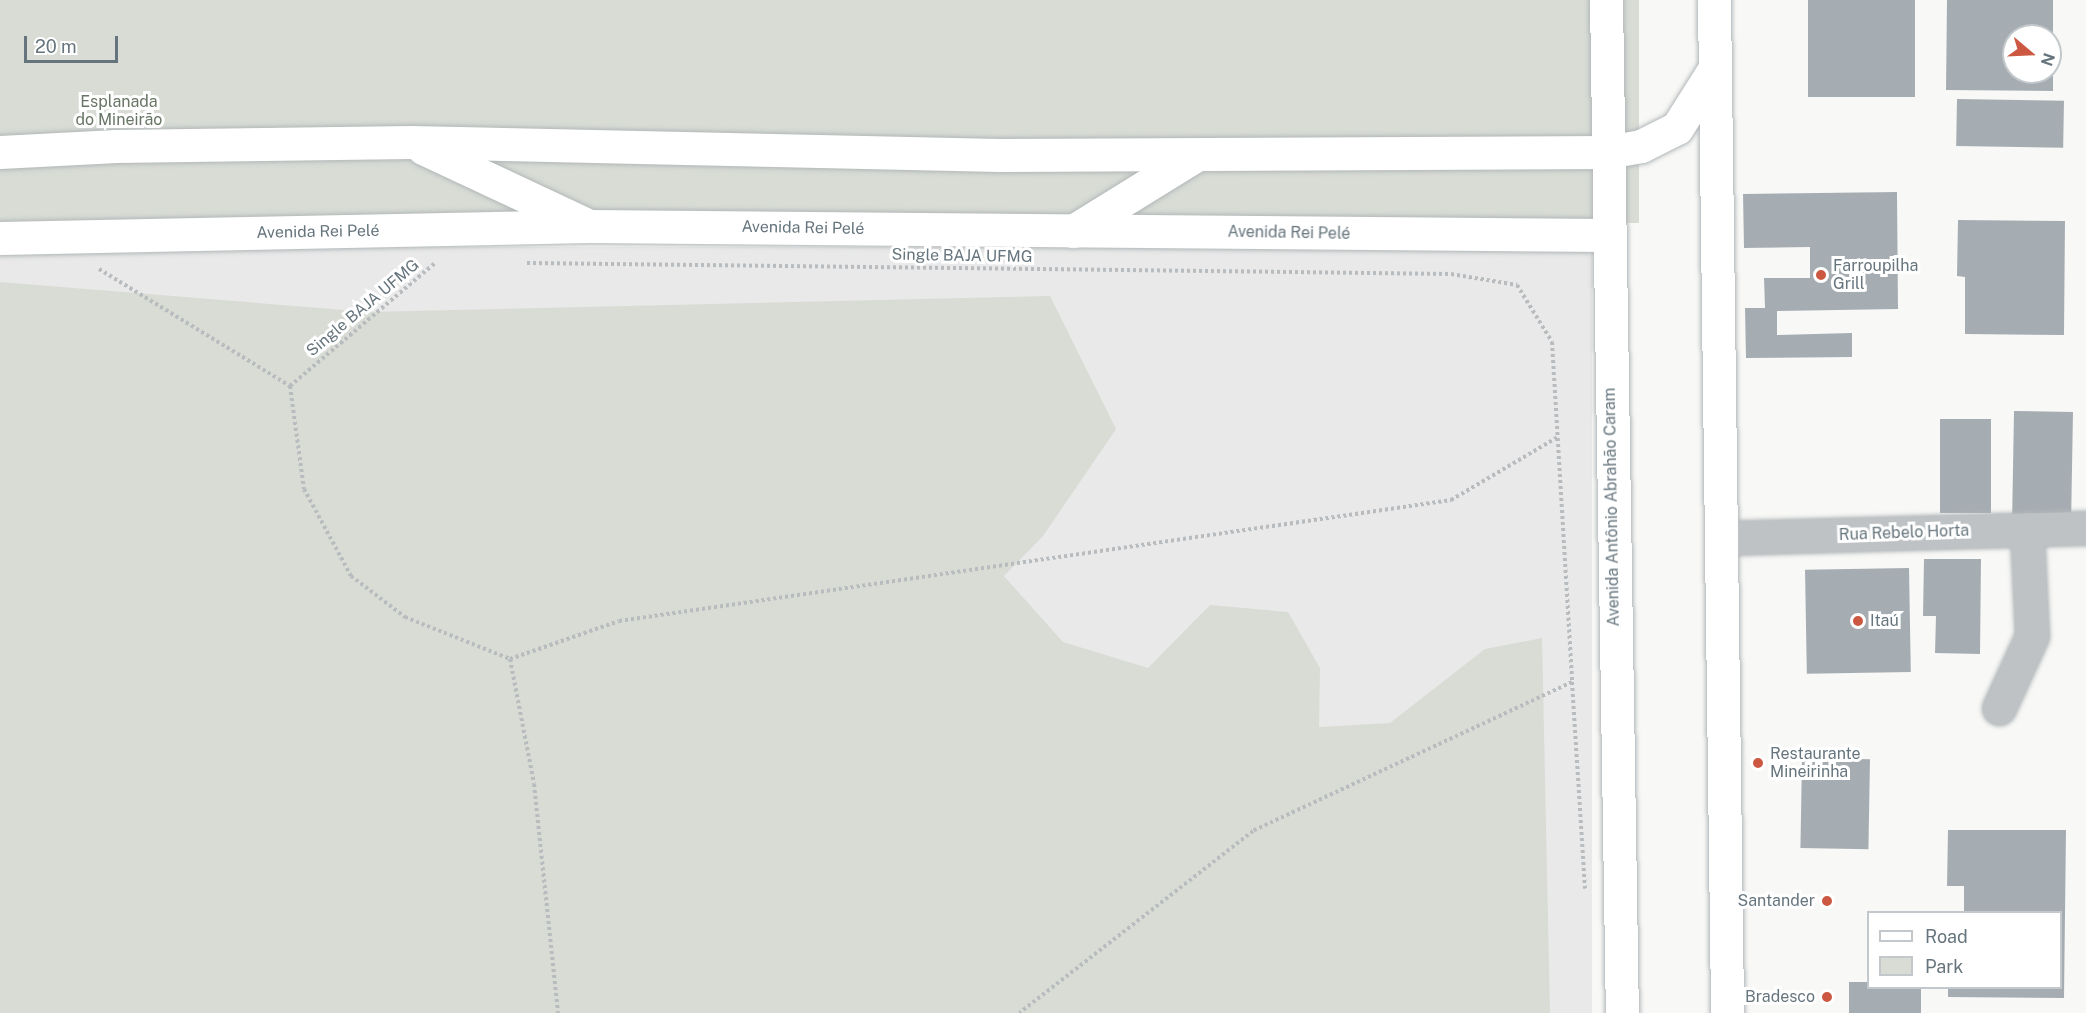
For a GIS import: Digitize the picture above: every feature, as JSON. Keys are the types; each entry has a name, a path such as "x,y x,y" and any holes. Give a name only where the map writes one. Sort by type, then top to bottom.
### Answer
{"main road":[{"name":"Avenida Antônio Abrahão Caram","path":"1606,0 1607,235 1622,1013"},
{"path":"1713,0 1723,538 1727,1013"},
{"path":"0,152 116,146 411,142 987,155 1607,152 1641,146 1677,128 1715,68"},
{"path":"411,142 590,226"},
{"path":"1073,231 1196,155"},
{"name":"Avenida Rei Pelé","path":"0,238 590,226 1607,235"}],"street":[{"name":"Rua Rebelo Horta","path":"1723,538 2086,528"},
{"path":"1999,708 2032,636 2027,529"}],"path":[{"name":"Single BAJA UFMG","path":"290,386 437,261"},
{"path":"88,262 290,386 304,489 351,576 405,617 510,659 619,621 1451,501 1558,437"},
{"name":"Single BAJA UFMG","path":"520,262 1451,274 1517,285 1552,342 1585,895"},
{"path":"510,659 534,784 558,1013"},
{"path":"1019,1013 1253,831 1572,682"}],"shaded area":[{"path":"0,247 1592,247 1592,1013 0,1013"}],"green space":[{"name":"Esplanada do Mineirão","path":"0,0 1639,0 1639,223 0,223"},
{"path":"0,282 368,312 1050,296 1116,429 1043,536 1004,576 1063,642 1148,668 1210,605 1288,612 1320,668 1319,727 1390,723 1485,649 1542,638 1550,1013 0,1013"}],"building":[{"path":"1808,0 1915,0 1915,97 1808,97"},
{"path":"1947,0 2053,0 2053,24 2002,24 2002,84 2053,84 2053,91 1946,90"},
{"path":"1957,99 2064,101 2063,148 1956,146"},
{"path":"1897,192 1898,309 1777,311 1777,335 1852,333 1852,357 1746,358 1745,308 1765,308 1764,278 1810,278 1810,247 1744,248 1743,194"},
{"path":"1958,220 2065,221 2064,335 1965,334 1965,277 1957,276"},
{"path":"2014,411 2073,412 2071,516 2012,515"},
{"path":"1940,419 1991,419 1991,513 1940,513"},
{"path":"1924,559 1981,559 1980,654 1935,653 1936,616 1923,616"},
{"name":"Itaú","path":"1909,568 1911,672 1807,674 1805,570"},
{"path":"1802,758 1870,759 1868,849 1800,848"},
{"path":"1948,830 2066,830 2064,998 1948,997 1948,989 2062,989 2062,911 1964,911 1964,886 1947,886"},
{"path":"1849,982 1867,982 1867,989 1921,989 1921,1013 1849,1013"}],"place":[{"name":"Farroupilha Grill","path":"1821,275"},
{"name":"Itaú","path":"1858,621"},
{"name":"Restaurante Mineirinha","path":"1758,763"},
{"name":"Santander","path":"1827,901"},
{"name":"Bradesco","path":"1827,997"}]}
